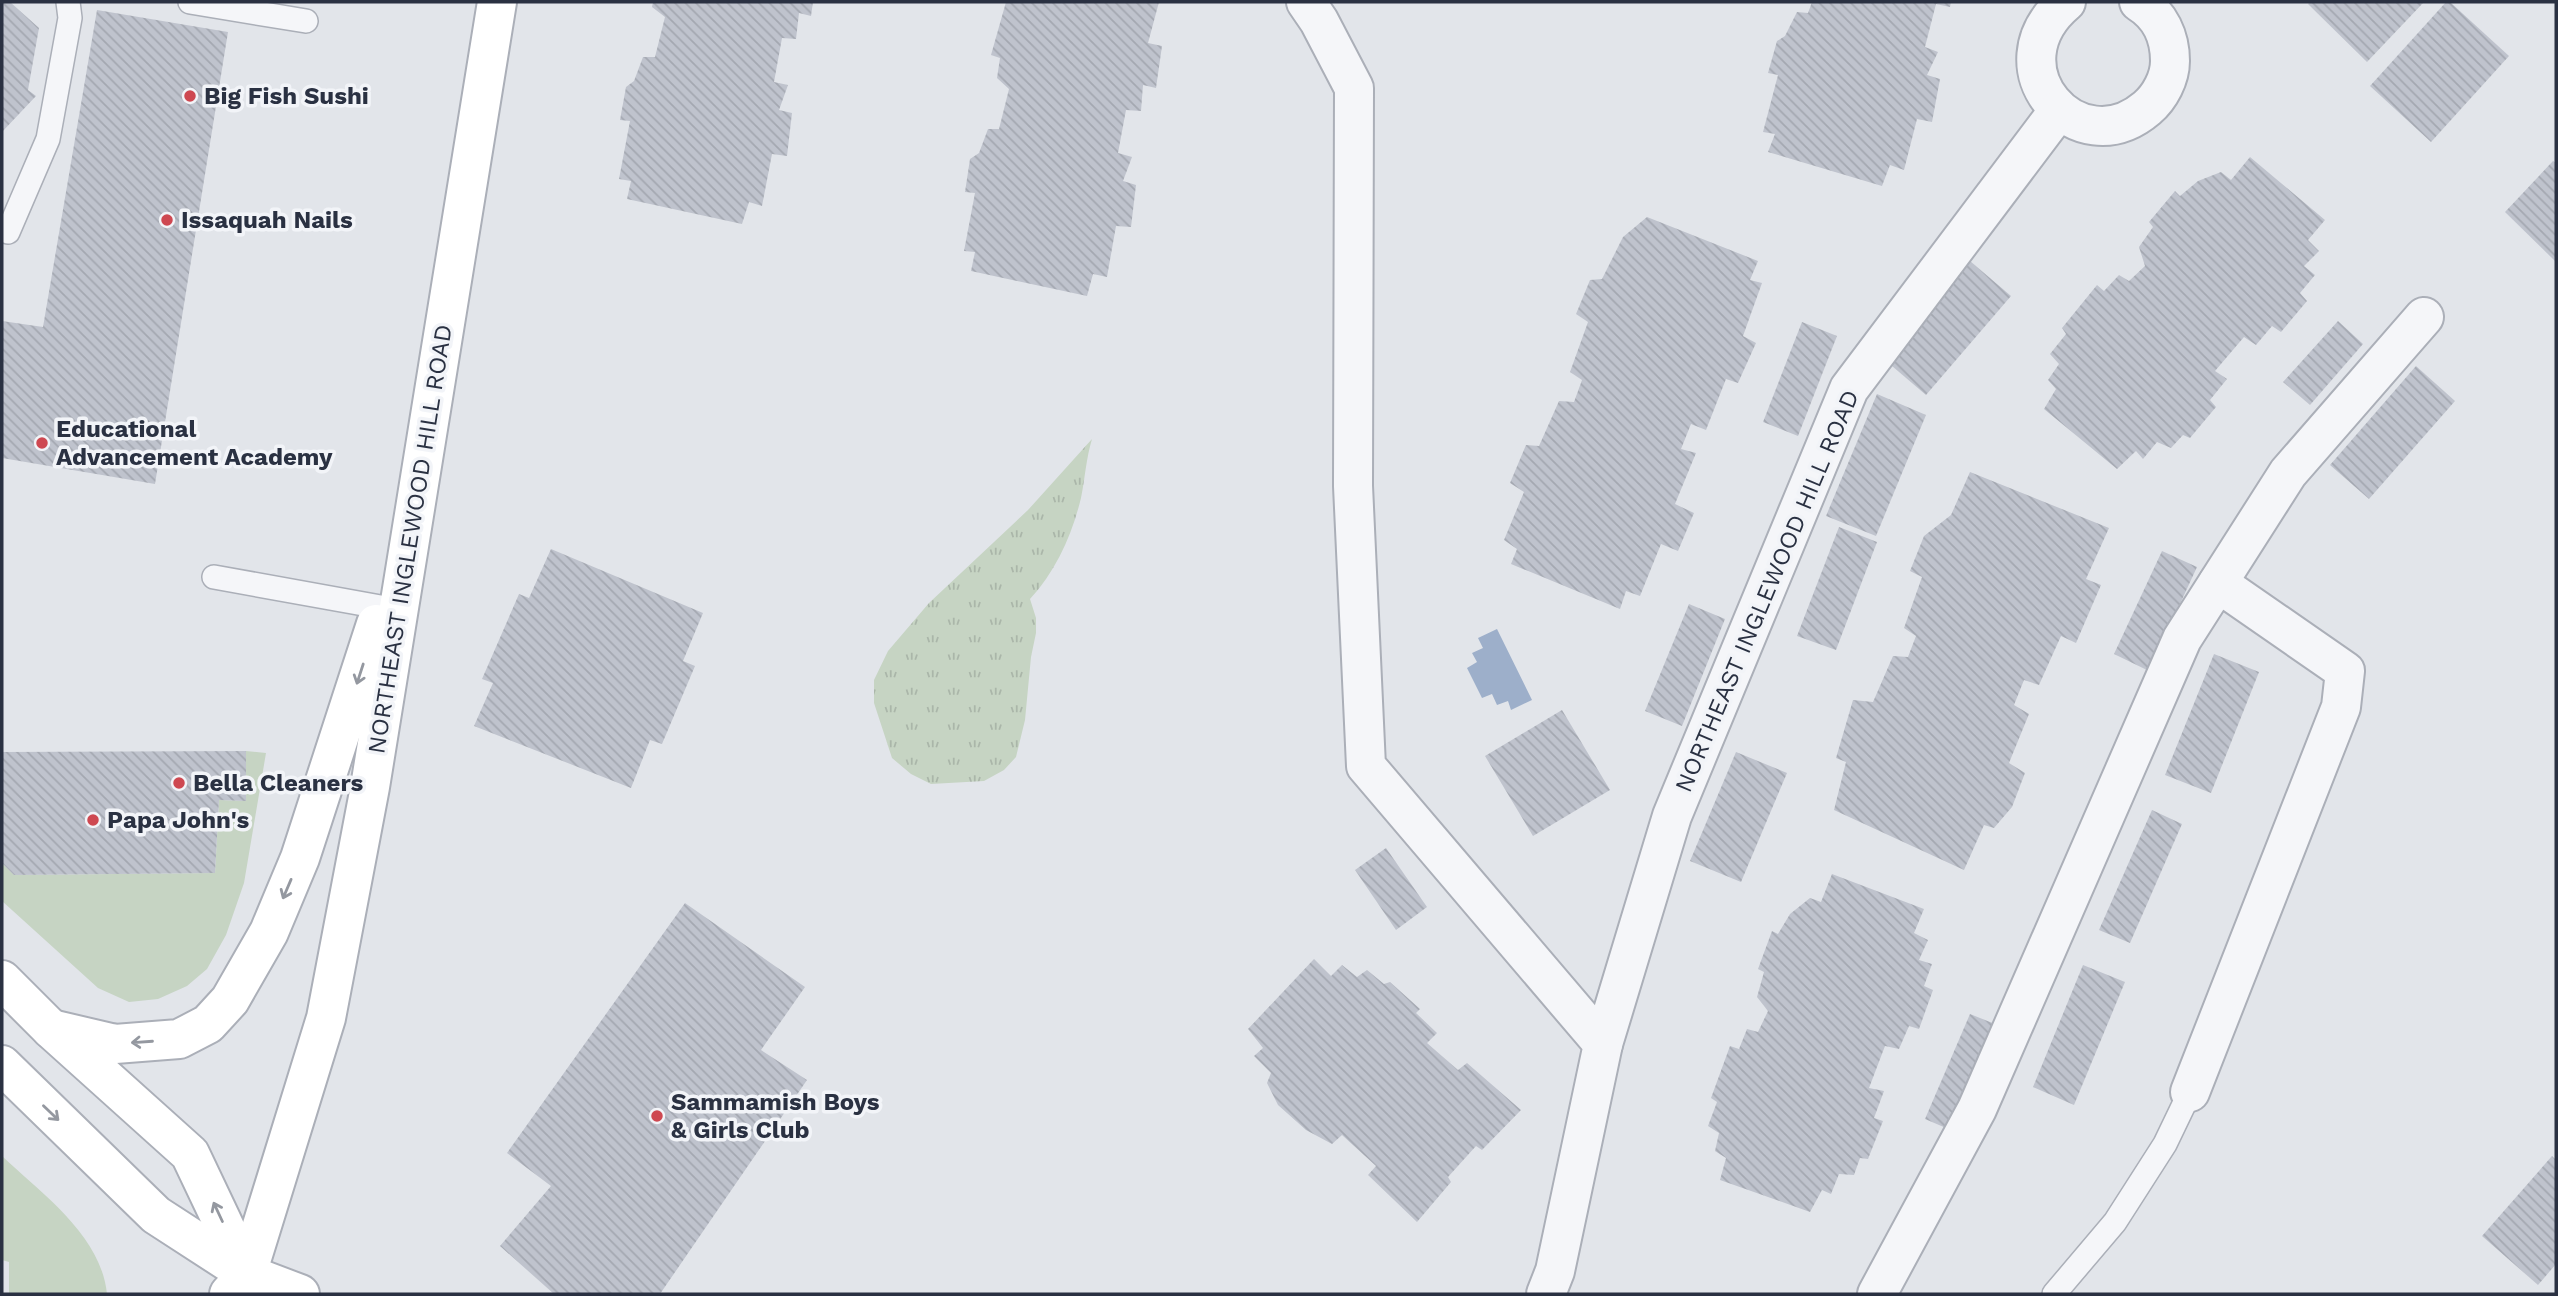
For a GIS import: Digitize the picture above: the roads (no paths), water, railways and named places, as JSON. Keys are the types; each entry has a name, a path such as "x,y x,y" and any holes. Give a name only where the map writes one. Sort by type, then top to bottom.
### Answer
{"main road":[{"name":"NORTHEAST INGLEWOOD HILL ROAD","path":"246,1288 326,1018 370,787 390,608 412,516 497,2"},
{"path":"51,1029 115,1044 179,1039 208,1024 230,1000 269,932 300,858 390,608"},
{"path":"2,980 51,1029 190,1154 246,1288"},
{"path":"2,1065 156,1215 246,1288 300,1294"}],"street":[{"path":"1306,2 1354,88 1353,486 1366,766 1603,1044"},
{"path":"2066,2 2052,14 2040,32 2036,53 2037,74 2045,93 2059,110 2077,121 2097,126 2118,124 2138,116 2154,102 2165,84 2170,64 2169,43 2161,23 2139,2"},
{"name":"NORTHEAST INGLEWOOD HILL ROAD","path":"1546,1294 1555,1271 1603,1044 1672,816 1849,389 2059,110"},
{"path":"1877,1294 1977,1109 2182,639 2288,473 2424,317"},
{"path":"2190,1092 2341,707 2345,671 2218,583"}],"lane":[{"path":"8,232 48,139 70,18 68,2"},
{"path":"190,2 306,21"},
{"path":"214,577 390,608"},
{"path":"2054,1294 2115,1222 2165,1144 2190,1092"}],"water":[{"path":"1497,629 1532,700 1511,710 1508,701 1497,705 1492,694 1482,698 1467,668 1477,662 1472,653 1483,648 1478,638"}],"place":[{"name":"Big Fish Sushi","path":"190,96"},
{"name":"Issaquah Nails","path":"167,220"},
{"name":"Educational Advancement Academy","path":"42,443"},
{"name":"Bella Cleaners","path":"179,783"},
{"name":"Papa John's","path":"93,820"},
{"name":"Sammamish Boys & Girls Club","path":"657,1116"}]}
